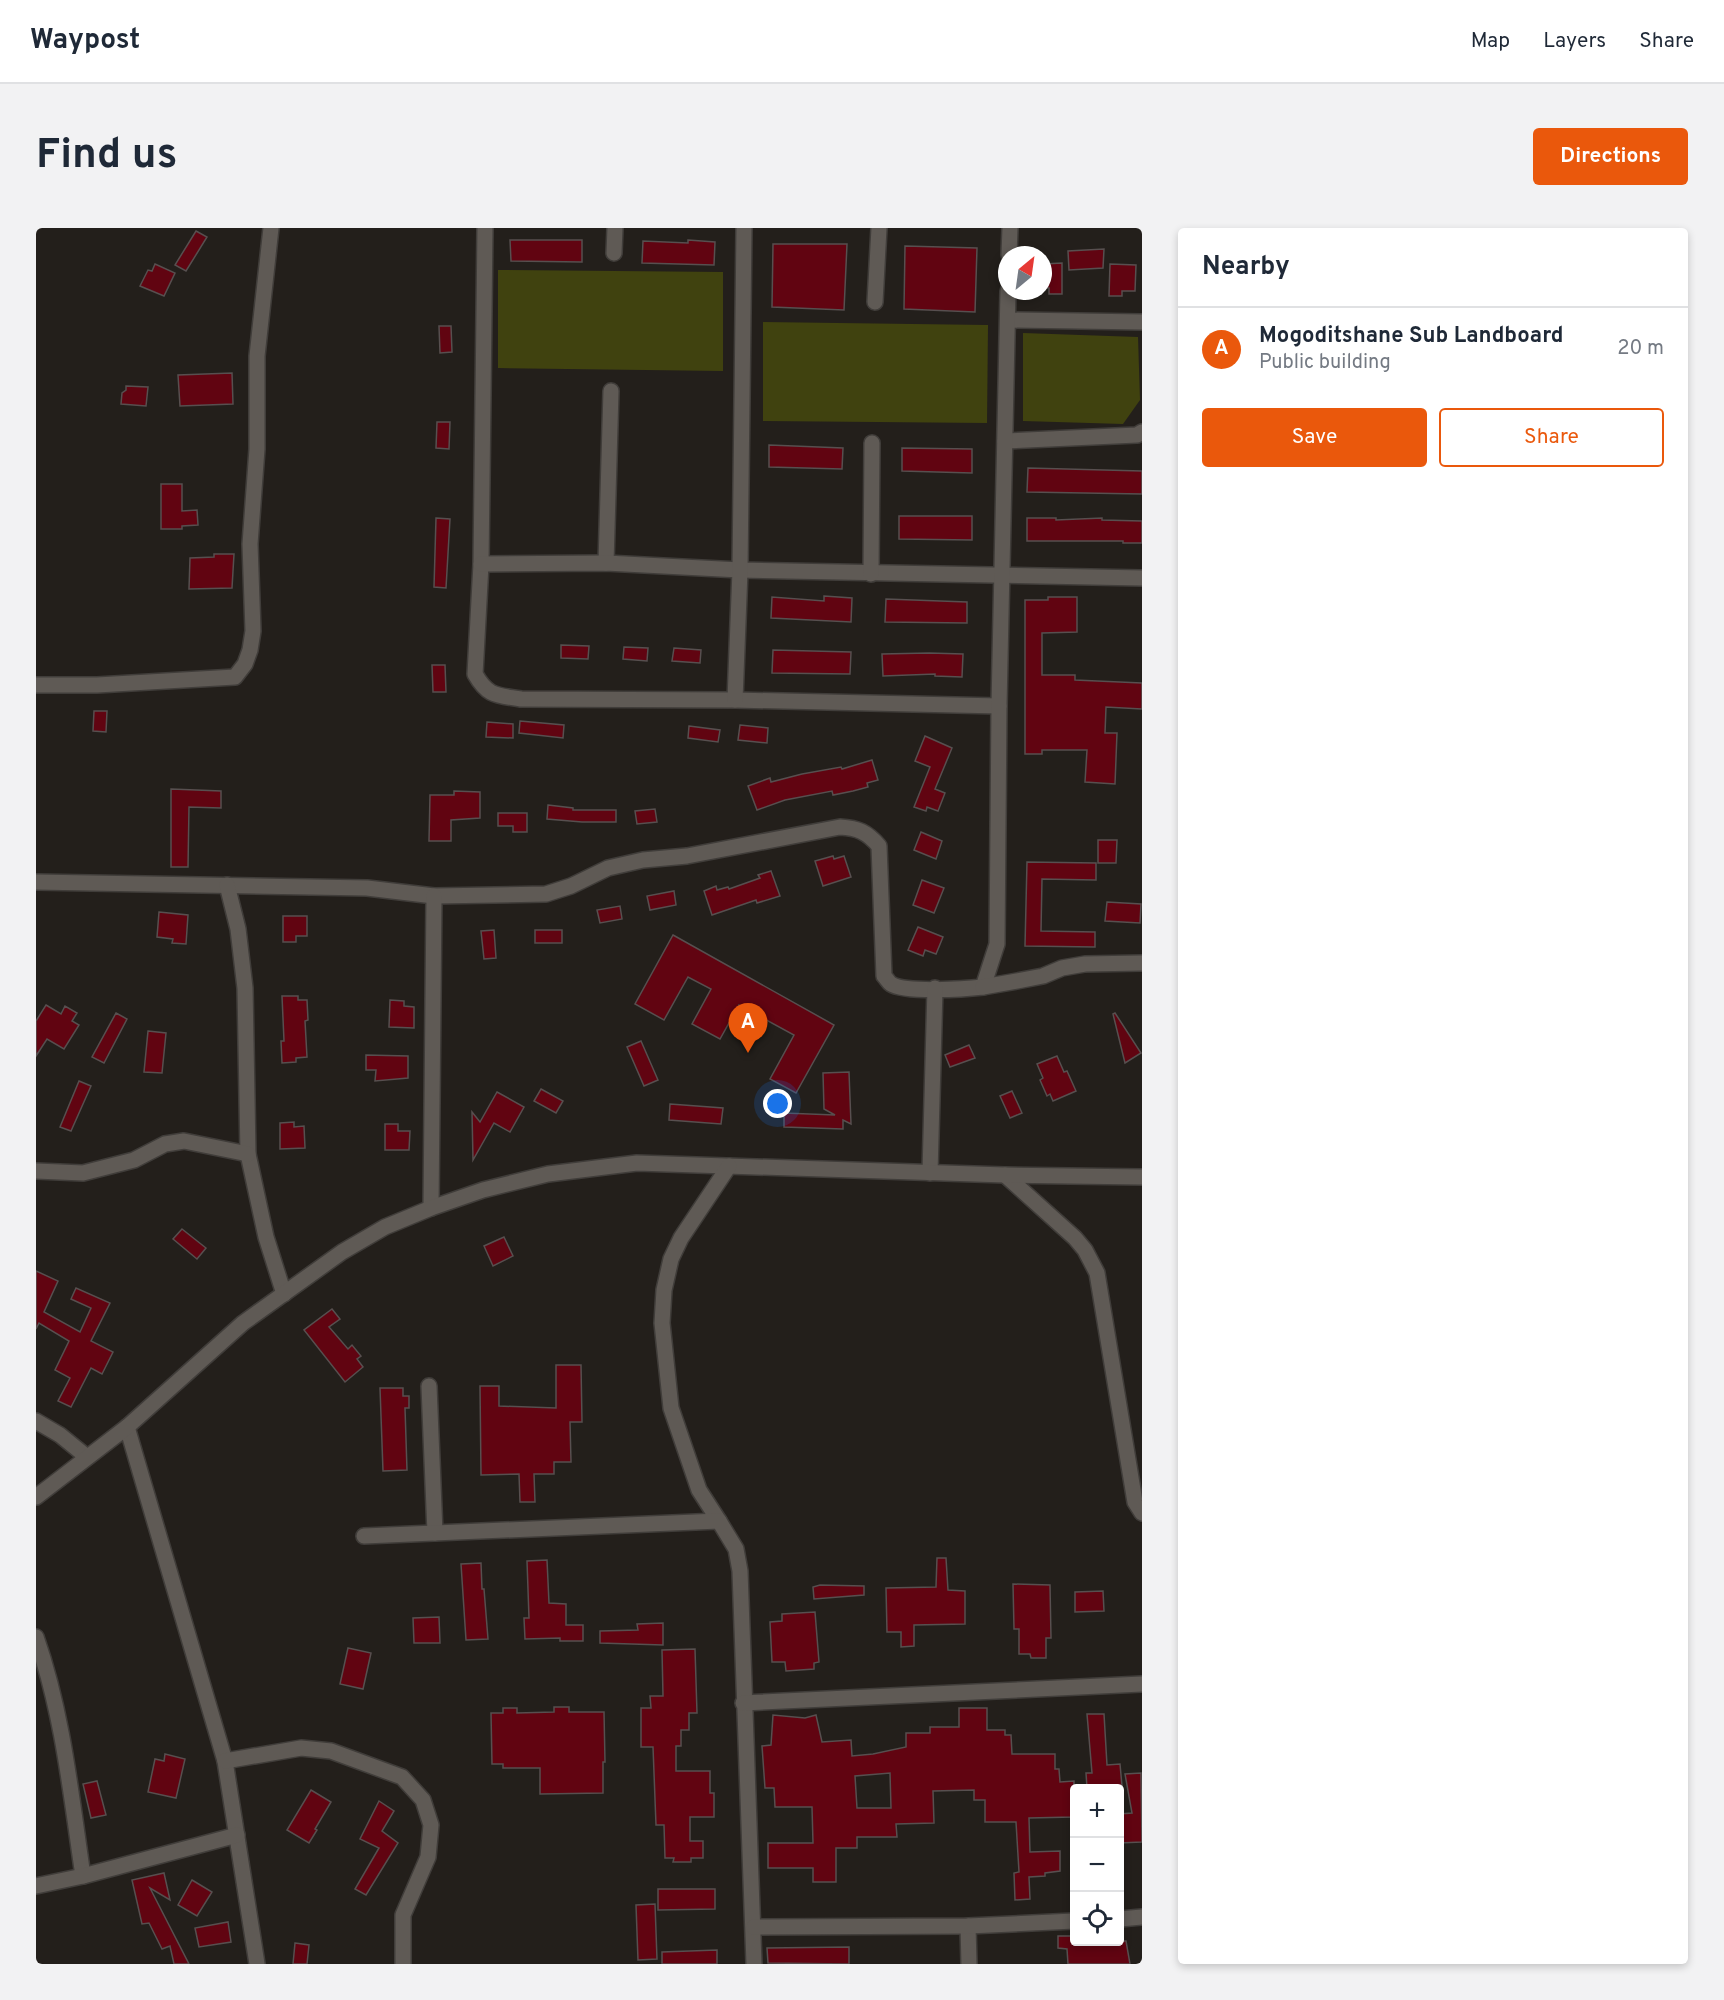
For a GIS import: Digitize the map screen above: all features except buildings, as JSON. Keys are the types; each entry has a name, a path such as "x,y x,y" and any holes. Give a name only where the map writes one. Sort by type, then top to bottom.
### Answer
{"street":[{"path":"36,685 109,684 234,677 245,664 253,631 250,544 257,449 257,356 271,228"},
{"path":"485,228 481,564 475,674 482,687 495,695 522,699 735,700 999,706"},
{"path":"614,253 615,228"},
{"path":"735,700 740,570 744,228"},
{"path":"875,302 879,228"},
{"path":"1009,246 1010,228"},
{"path":"983,987 997,944 999,706 1008,300"},
{"path":"1008,320 1142,322"},
{"path":"606,563 611,391"},
{"path":"1005,441 1137,435 1142,432"},
{"path":"870,574 872,443"},
{"path":"481,564 606,563 870,574 1142,578"},
{"path":"36,882 367,888 434,896 546,894 572,886 608,868 643,860 687,856 840,827 856,828 870,835 879,846 884,976 891,984 903,988 963,990 1043,976 1062,968 1085,964 1142,963"},
{"path":"226,885 238,929 245,988 248,1154 266,1237 284,1294"},
{"path":"431,1208 434,896"},
{"path":"930,1173 935,988"},
{"path":"36,1172 83,1173 134,1160 165,1144 183,1141 248,1154"},
{"path":"36,1497 127,1427 243,1323 342,1252 376,1232 431,1208 483,1190 548,1174 637,1162 930,1173 1142,1177"},
{"path":"729,1166 681,1238 671,1259 664,1290 662,1323 671,1408 699,1490 736,1550 740,1571 754,1964"},
{"path":"1005,1175 1076,1238 1097,1273 1135,1502 1142,1514"},
{"path":"429,1386 435,1533"},
{"path":"36,1421 60,1435 87,1457"},
{"path":"127,1427 225,1761 257,1964"},
{"path":"364,1536 719,1521"},
{"path":"36,1637 44,1659 62,1733 83,1876"},
{"path":"743,1702 1142,1684"},
{"path":"225,1761 301,1748 331,1750 402,1777 416,1792 423,1800 431,1825 428,1857 403,1915 403,1964"},
{"path":"36,1886 83,1876 237,1835"},
{"path":"1124,1918 1142,1917"},
{"path":"754,1927 968,1926 1070,1921"},
{"path":"968,1926 969,1964"}],"shaded area":[{"path":"498,270 723,272 723,371 498,368"},
{"path":"763,322 988,325 987,423 763,421"},
{"path":"1023,333 1138,337 1140,400 1123,424 1023,421"}],"place":[{"name":"Mogoditshane Sub Landboard","path":"748,1053"}]}
